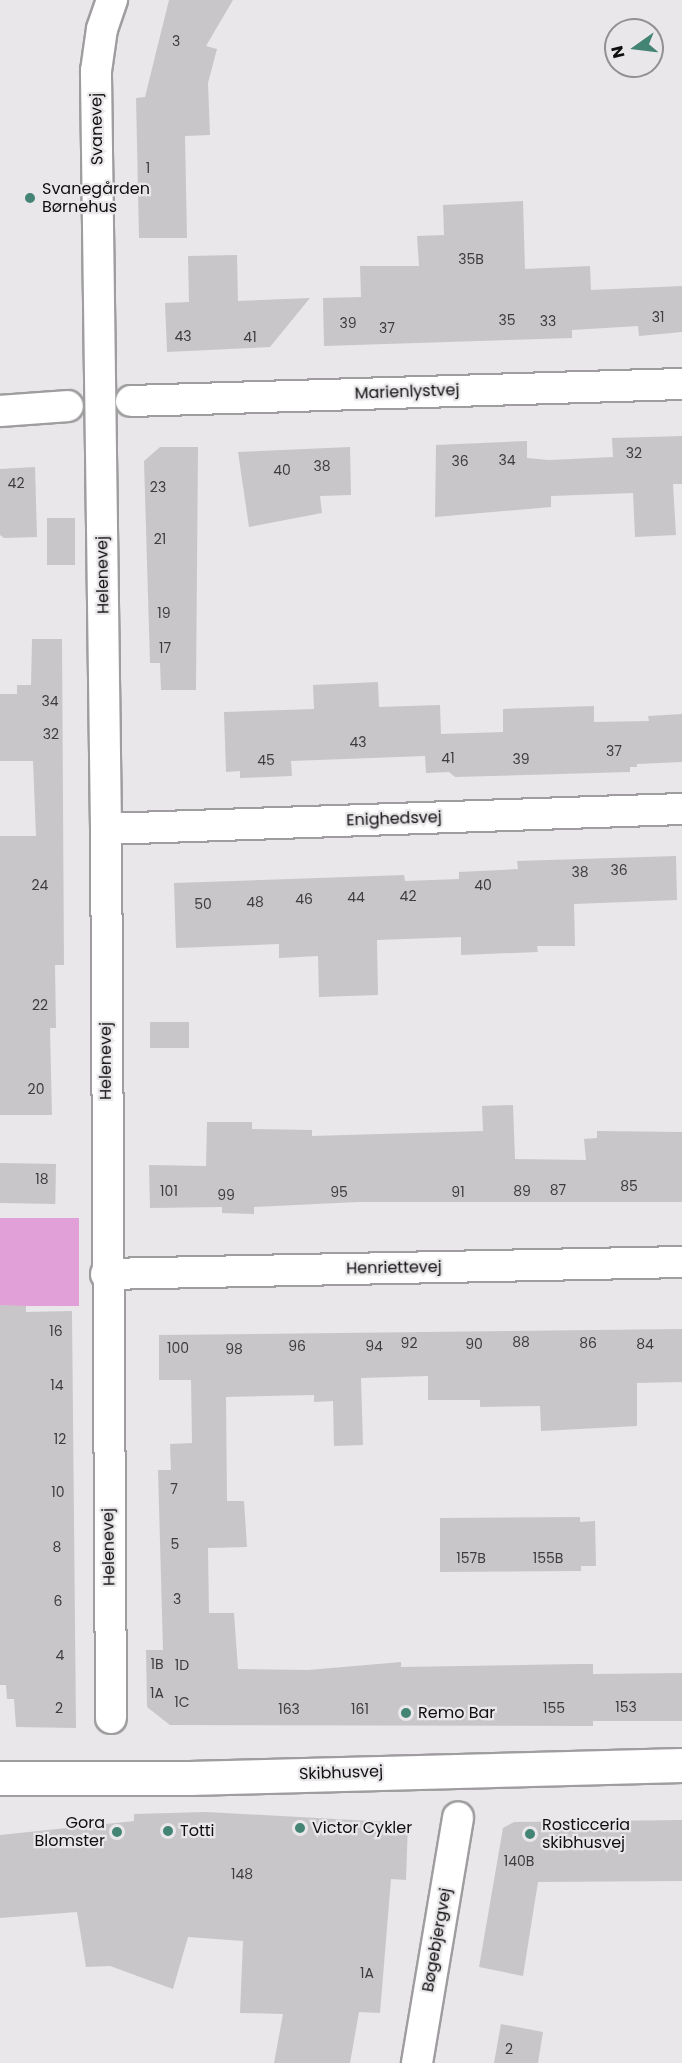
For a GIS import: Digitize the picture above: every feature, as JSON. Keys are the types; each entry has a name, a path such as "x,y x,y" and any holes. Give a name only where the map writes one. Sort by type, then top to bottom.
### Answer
{"street":[{"name":"Svanevej","path":"101,404 96,70 102,29 112,0"},
{"name":"Marienlystvej","path":"131,401 682,384"},
{"name":"Helenevej","path":"101,404 111,1718"},
{"path":"0,411 68,406"},
{"name":"Enighedsvej","path":"106,829 682,809"},
{"name":"Henriettevej","path":"106,1274 682,1262"},
{"name":"Skibhusvej","path":"0,1778 189,1778 682,1765"},
{"name":"Bøgebjergvej","path":"417,2063 458,1817"}],"shaded area":[{"path":"0,1218 79,1218 79,1306 0,1306"}],"building":[{"path":"169,0 233,0 206,46 217,49 208,83 210,135 185,136 187,238 139,238 136,98 145,97"},
{"path":"523,201 525,269 590,266 591,290 682,286 682,332 639,336 638,326 572,330 572,338 324,346 323,298 361,297 360,266 419,266 417,236 444,235 443,205"},
{"path":"237,255 238,301 310,298 270,347 167,352 165,303 189,302 188,256"},
{"path":"682,436 682,484 673,484 676,535 635,537 633,493 551,496 551,507 435,517 436,445 527,441 527,458 549,460 613,457 612,438"},
{"path":"160,447 198,447 196,690 161,690 160,663 150,663 144,461"},
{"path":"350,447 351,495 320,496 322,513 249,527 238,452"},
{"path":"35,467 37,537 4,538 0,535 0,469"},
{"path":"47,518 75,518 75,565 47,565"},
{"path":"32,639 62,639 64,965 55,965 56,1028 50,1028 52,1115 0,1115 0,836 36,836 33,761 0,761 0,694 17,694 17,685 31,685"},
{"path":"378,682 379,707 440,705 441,734 503,732 503,709 594,706 594,722 649,721 648,716 682,714 682,762 637,764 637,767 630,767 630,772 455,777 449,772 426,773 425,756 291,761 292,776 240,778 240,771 226,772 224,712 314,709 313,685"},
{"path":"676,856 677,900 574,904 575,946 537,946 538,952 461,955 461,937 377,940 378,995 319,997 318,956 279,958 279,944 176,948 174,883 404,875 405,881 459,879 459,872 518,869 517,861"},
{"path":"150,1022 189,1022 189,1048 150,1048"},
{"path":"513,1105 515,1159 586,1160 584,1139 597,1138 597,1131 682,1132 682,1202 358,1202 254,1207 254,1214 222,1213 222,1207 150,1208 149,1165 206,1166 207,1122 252,1122 252,1129 312,1130 312,1136 483,1131 482,1106"},
{"path":"0,1163 56,1164 55,1204 0,1203"},
{"path":"0,1305 26,1306 26,1312 72,1311 76,1728 16,1727 14,1699 7,1699 6,1685 0,1685"},
{"path":"682,1329 682,1382 637,1383 637,1426 541,1431 540,1406 480,1407 480,1400 428,1400 428,1376 361,1378 363,1445 334,1446 333,1401 314,1402 314,1395 226,1397 227,1501 244,1501 247,1547 208,1548 209,1613 234,1613 238,1669 308,1670 401,1662 401,1667 593,1664 593,1674 682,1673 682,1721 593,1721 593,1726 170,1725 147,1707 146,1650 163,1650 158,1470 171,1470 170,1444 192,1443 191,1380 159,1380 159,1335"},
{"path":"580,1517 580,1522 595,1521 596,1566 581,1566 581,1571 440,1572 440,1518"},
{"path":"206,1812 408,1823 406,1880 391,1879 380,2013 359,2012 350,2063 274,2063 283,2014 240,2013 243,1941 188,1937 173,1989 110,1966 86,1967 77,1912 0,1918 0,1835 134,1821 134,1814"},
{"path":"682,1820 682,1881 538,1882 523,1976 479,1967 503,1828 514,1822"},
{"path":"501,2024 543,2032 538,2063 494,2063"}],"place":[{"name":"Svanegården Børnehus","path":"30,198"},
{"name":"Remo Bar","path":"406,1713"},
{"name":"Victor Cykler","path":"300,1828"},
{"name":"Totti","path":"168,1831"},
{"name":"Gora Blomster","path":"117,1832"},
{"name":"Rosticceria skibhusvej","path":"530,1834"}]}
